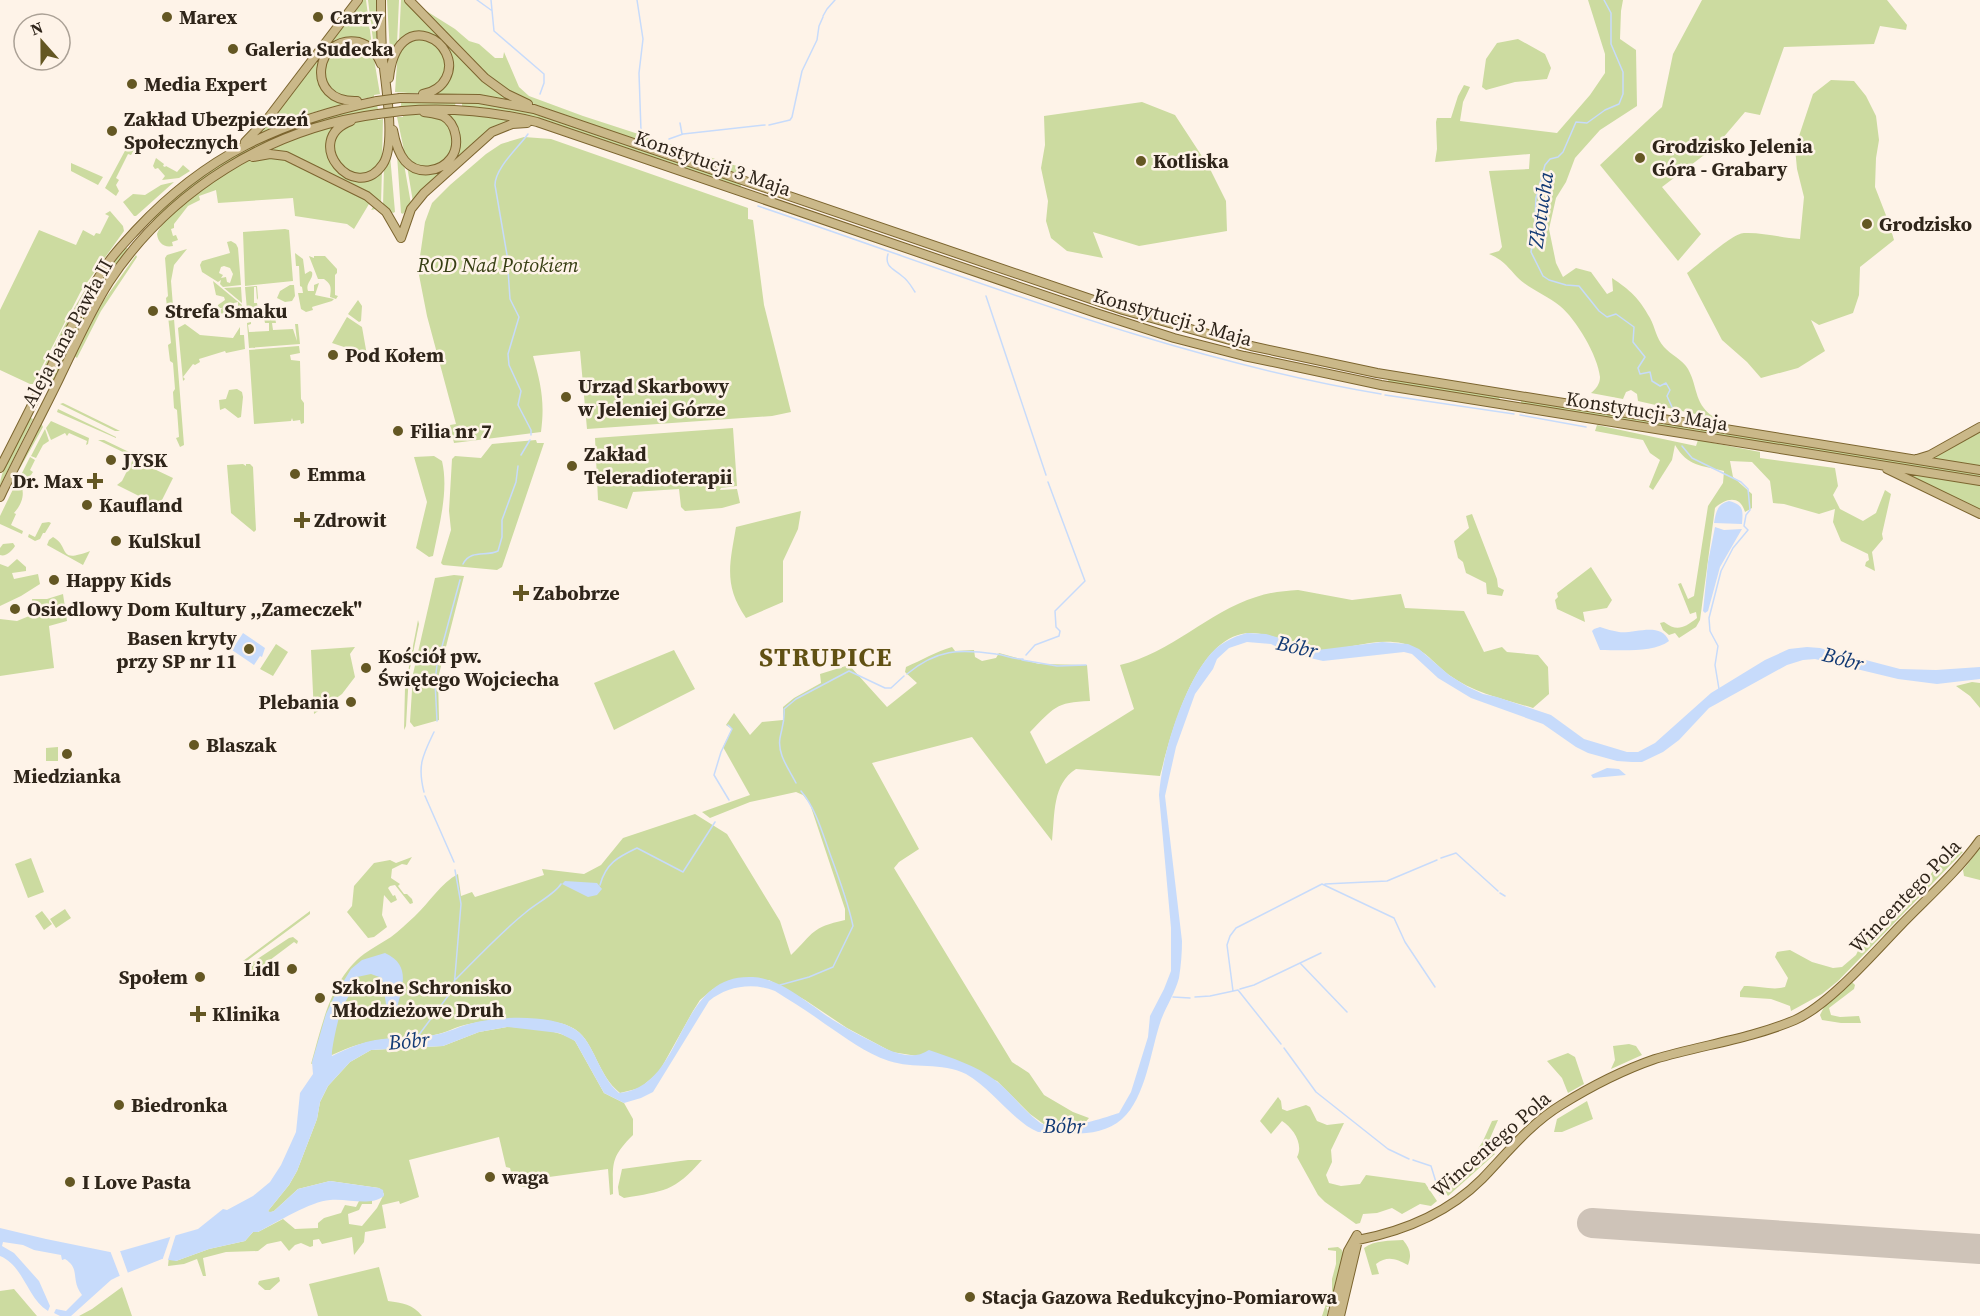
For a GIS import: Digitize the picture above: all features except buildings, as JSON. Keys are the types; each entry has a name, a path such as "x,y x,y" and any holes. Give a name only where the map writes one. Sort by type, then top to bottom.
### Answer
{"main road":[{"path":"237,149 270,117 358,0"},
{"path":"381,0 392,135 402,157 409,165 419,170 431,171 450,160 454,152 456,134 451,124 444,117 426,112 402,111"},
{"path":"408,0 491,83 516,99 560,117"},
{"path":"386,80 394,51 405,40 414,36 427,37 437,42 445,51 448,70 447,77 440,87 429,93 400,98"},
{"path":"377,100 341,100 333,96 322,81 323,61 331,49 338,45 351,41 360,42 370,47 376,55 386,80"},
{"name":"Konstytucji 3 Maja","path":"377,100 479,99 514,104 560,117 1134,314 1284,354 1377,373 1915,459"},
{"name":"Aleja Jana Pawła II","path":"0,468 70,328 106,266 122,244 161,203 197,175 237,149 302,119 377,100"},
{"name":"Konstytucji 3 Maja","path":"378,114 434,109 480,111 516,117 558,128 1096,313 1235,354 1381,386 1980,481"},
{"path":"378,114 349,122 336,131 330,148 334,163 343,172 352,176 362,177 371,174 385,161 392,135"},
{"name":"Aleja Jana Pawła II","path":"0,496 91,314 117,272 168,212 200,187 258,151 306,131 348,118 378,114"},
{"path":"234,164 265,154 279,154 293,158 374,200 386,212 401,238 409,213 417,200 492,132 508,125 521,123 558,128"},
{"path":"1915,459 1930,455 1980,427"},
{"path":"1915,459 1980,470"},
{"path":"1878,465 1980,514"},
{"name":"Wincentego Pola","path":"1336,1315 1357,1238 1406,1228 1451,1204 1470,1190 1535,1124 1562,1104 1620,1073 1654,1060 1761,1032 1784,1023 1804,1009 1827,998 1949,876 1980,840"}],"green space":[{"path":"361,0 366,0 372,46 334,45 319,78 346,104 311,113 258,135"},
{"path":"368,0 376,0 379,53 374,48"},
{"path":"387,0 399,0 397,44 390,53"},
{"path":"401,0 406,0 515,102 479,96 435,94 450,74 438,40 404,38 399,42"},
{"path":"1588,0 1623,0 1620,39 1636,50 1637,106 1600,130 1575,158 1566,182 1556,198 1549,229 1556,263 1563,277 1576,268 1591,272 1607,294 1613,291 1612,278 1634,295 1650,318 1661,344 1688,369 1700,402 1709,414 1717,419 1638,401 1637,394 1631,390 1626,392 1623,399 1591,393 1599,382 1598,368 1591,349 1573,320 1560,306 1524,283 1505,264 1489,254 1499,251 1502,247 1489,171 1529,169 1530,154 1435,162 1437,118 1451,118 1464,85 1470,87 1463,102 1460,121 1557,133 1590,95 1605,73 1605,54"},
{"path":"1702,0 1887,0 1907,25 1906,30 1880,26 1874,44 1784,47 1760,115 1745,112 1716,146 1662,187 1701,234 1678,261 1600,165 1662,107 1673,54"},
{"path":"420,7 455,29 469,41 479,44 495,58 503,58 504,52 519,87 529,96 746,169 743,177 528,102 492,81"},
{"path":"415,38 429,40 442,51 446,66 444,73 434,86 426,91 395,92 398,49"},
{"path":"1518,39 1545,54 1551,68 1547,79 1515,82 1486,90 1482,87 1486,59 1497,43"},
{"path":"357,44 373,53 380,94 355,100 332,92 324,76 323,67 328,56 333,52"},
{"path":"1831,80 1854,81 1866,96 1876,116 1879,140 1875,187 1894,240 1860,267 1859,295 1853,313 1819,325 1811,320 1825,351 1798,368 1761,378 1722,340 1687,273 1724,243 1739,234 1758,233 1800,239 1804,197 1797,169 1795,148 1813,94"},
{"path":"456,100 455,106 401,107 401,102"},
{"path":"462,100 528,110 742,182 740,188 559,126 462,107"},
{"path":"1142,102 1175,115 1209,167 1226,201 1227,231 1139,246 1093,232 1103,258 1067,251 1051,238 1046,221 1048,201 1041,168 1045,145 1044,116"},
{"path":"377,104 378,110 305,128 190,191 146,228 164,207 201,175 225,159 303,122"},
{"path":"455,112 515,119 502,124 413,202 407,166 434,172 458,145 442,113"},
{"path":"430,114 438,116 449,125 452,143 450,157 438,165 424,168 406,160 397,117"},
{"path":"377,118 378,120 383,119 382,162 375,169 363,174 352,172 334,158 334,138 347,124"},
{"path":"338,124 328,145 349,177 382,169 381,204 269,151 297,137"},
{"name":"ROD Nad Potokiem","path":"524,137 551,139 748,208 748,219 753,220 764,305 791,412 772,416 587,429 580,351 533,356 543,411 541,432 454,443 450,425 456,424 427,316 418,270 425,222 432,203 486,154 501,144"},
{"path":"127,147 134,150 131,155 128,154 116,178 119,180 116,185 119,191 116,196 105,188"},
{"path":"390,155 395,212 393,213 383,206 384,167"},
{"path":"397,155 404,164 411,204 403,214 401,213"},
{"path":"279,156 366,198 380,208 371,210 373,207 369,204 354,229 347,224 295,216 293,198 218,203 216,190 199,196 200,200 188,206 174,224 174,228 171,229 173,236 176,235 178,240 172,242 173,246 160,242 157,234 172,213 213,180 251,159"},
{"path":"156,158 164,164 163,166 177,172 183,165 190,171 179,178 162,180 165,176 153,166"},
{"path":"71,163 103,177 98,185 71,171"},
{"path":"174,182 136,216 123,202 133,194 145,195 161,185"},
{"path":"110,211 123,226 124,231 81,291 33,384 0,370 0,310 39,230 76,245 83,230 94,236 96,233 100,234 109,216 105,214"},
{"path":"289,230 293,281 245,286 243,232"},
{"path":"231,241 238,248 241,285 223,287 220,284 221,280 218,282 202,272 200,265 202,261 230,253 227,242","holes":["221,267 230,268 233,274 230,283 227,282 226,277 221,278 223,275 219,273"]},
{"path":"125,247 128,249 102,285 51,387 47,385 83,309"},
{"path":"187,249 174,265 171,281 184,445 180,447 176,438 179,437 177,410 174,408 173,363 170,361 168,345 171,343 166,298 168,296 165,258 167,255"},
{"path":"295,253 303,259 305,274 312,272 308,291 314,291 314,285 319,283 315,295 334,299 332,301 312,307 313,310 306,312 301,309 298,293 303,293"},
{"path":"136,255 137,257 101,311 77,358 74,356 102,303"},
{"path":"309,256 314,258 314,256 325,256 337,269 335,295 338,296 336,299 330,297 330,285 324,279 318,279"},
{"path":"95,274 39,381 59,337"},
{"path":"213,281 242,305 238,307 238,302 234,303 232,314 235,309 242,309 238,317 232,318 232,315 219,313 222,308 218,308 218,305 225,300 224,297 216,295"},
{"path":"294,285 295,296 292,301 285,302 277,298 280,291"},
{"path":"257,286 258,298 257,300 256,287 254,287 254,303 257,303 258,309 247,310 245,287"},
{"path":"241,287 242,303 224,288"},
{"path":"358,300 362,306 359,322 348,314"},
{"path":"275,317 276,323 272,323 273,330 293,329 297,341 295,324 298,324 300,344 249,348 247,323 251,322 248,325 249,332 269,331 269,323 265,323 264,318"},
{"path":"347,317 362,327 368,361 365,362 353,353 353,350 332,343"},
{"path":"185,324 200,335 233,338 240,327 240,335 244,335 245,349 226,353 225,351 199,359 200,362 193,364 183,377 185,379 183,381 178,328"},
{"path":"299,346 300,353 290,355 291,360 300,361 304,423 301,424 300,420 293,421 292,418 291,421 254,424 249,350"},
{"path":"1389,378 1500,395 1499,402 1387,384"},
{"path":"237,389 242,392 243,397 241,417 238,418 225,408 220,410 219,400 226,399 229,390"},
{"path":"1521,399 1980,472 1980,478 1521,404"},
{"path":"63,403 120,431 115,431 60,404"},
{"path":"58,409 116,437 116,438 57,412"},
{"path":"29,417 33,419 0,486 7,461"},
{"path":"51,421 89,438 88,444 86,445 87,441 69,433 67,436 65,433 51,440 46,428"},
{"path":"41,423 43,427 19,470 20,465"},
{"path":"1597,425 1696,446 1698,440 1760,452 1760,458 1835,468 1838,486 1833,495 1840,509 1863,521 1876,513 1885,490 1891,494 1882,534 1883,539 1872,552 1875,571 1865,566 1869,560 1868,554 1841,541 1833,522 1835,509 1819,514 1773,503 1770,481 1752,462 1730,461 1733,477 1752,494 1752,508 1745,512 1740,503 1728,500 1715,508 1700,620 1696,627 1679,638 1675,633 1669,635 1660,623 1664,622 1680,628 1697,618 1696,612 1690,614 1678,584 1681,583 1688,599 1694,596 1708,506 1723,483 1724,471 1690,461 1675,445 1672,460 1653,490 1649,487 1660,460 1650,453 1643,440 1595,431"},
{"path":"733,428 737,486 720,490 737,489 740,503 722,508 685,511 681,507 679,489 633,492 627,509 598,500 595,438"},
{"path":"45,429 49,441 43,445 36,458 31,456"},
{"path":"1980,429 1980,467 1931,459 1931,457"},
{"path":"98,440 104,440 154,464 152,466"},
{"path":"536,440 537,443 544,443 502,567 497,570 443,565 441,563 451,530 449,511 452,459 455,456 481,458 492,444"},
{"path":"434,456 442,461 444,496 433,556 429,557 416,548 427,502 414,457"},
{"path":"30,457 35,460 30,470 33,472 29,478 25,479 21,475"},
{"path":"133,459 173,478 159,506 117,485 122,481"},
{"path":"243,464 246,466 250,464 253,467 256,530 254,532 231,513 227,465"},
{"path":"1900,471 1980,484 1980,512"},
{"path":"18,479 23,493 11,525 23,531 22,534 0,524 0,516"},
{"path":"801,511 798,529 783,561 783,602 746,618 731,584 730,563 736,527"},
{"path":"1472,514 1498,587 1504,590 1502,596 1487,594 1486,583 1466,573 1463,562 1458,558 1454,541 1469,528 1466,516"},
{"path":"42,523 51,523 40,539 35,541 28,537 29,534 35,537"},
{"path":"53,537 68,555 79,555 90,551 83,565 47,545"},
{"path":"13,543 15,546 11,552 0,555 0,548 3,544"},
{"path":"17,559 26,567 26,571 12,573 14,579 38,574 40,584 0,606 0,564 8,567"},
{"path":"1591,567 1612,600 1607,608 1583,612 1585,622 1557,609 1555,600 1558,597 1557,593"},
{"path":"464,576 438,678 439,720 414,727 410,722 413,674 435,578"},
{"path":"1298,590 1352,600 1401,594 1405,608 1464,611 1484,652 1502,647 1507,652 1538,655 1548,667 1549,694 1533,708 1489,695 1445,672 1421,651 1394,642 1319,650 1262,634 1253,633 1233,637 1216,648 1202,666 1190,688 1179,712 1160,776 1076,769 1063,783 1056,801 1052,841 972,737 872,763 919,849 894,868 1012,1062 1029,1073 1044,1095 1073,1112 1089,1118 1083,1125 1045,1125 1030,1114 997,1081 917,1056 892,1052 847,1028 805,1000 769,980 713,989 700,1000 659,1072 640,1088 620,1093 606,1078 582,1035 566,1025 540,1020 508,1019 480,1022 434,1035 376,1040 351,1047 311,1064 335,990 352,965 397,932 458,874 461,896 472,892 475,897 544,875 542,869 584,874 601,865 623,838 695,814 727,834 780,921 791,955 819,929 845,920 845,909 810,804 803,795 796,792 750,802 710,818 702,812 750,795 723,747 732,729 726,725 734,713 750,735 762,722 783,720 783,707 821,683 820,674 849,665 887,707 917,683 905,672 906,667 952,647 955,651 974,650 975,657 982,661 996,658 999,653 1039,664 1087,665 1090,701 1069,703 1056,708 1030,732 1046,764 1134,709 1120,665 1156,651 1238,604 1266,594"},
{"path":"63,594 67,621 49,626 54,668 0,676 0,619 17,621 34,614 32,599 47,599"},
{"path":"418,620 409,673 404,730 405,687"},
{"path":"276,644 288,652 273,676 260,669"},
{"path":"355,647 350,654 355,677 342,694 314,714 311,650"},
{"path":"674,650 695,689 614,730 594,683"},
{"path":"1972,682 1980,683 1980,708 1970,696 1956,686"},
{"path":"58,747 58,761 46,761 46,748"},
{"path":"1980,848 1980,880 1964,876 1963,870"},
{"path":"1958,850 1963,852 1838,981 1822,994 1791,1011 1790,1006 1771,999 1740,997 1744,986 1785,987 1788,978 1775,957 1777,952 1790,950 1812,962 1833,968 1842,967 1856,955 1864,938 1878,930 1905,907 1937,866 1940,853"},
{"path":"412,857 407,865 402,864 392,869 391,878 400,884 398,886 412,899 413,903 410,904 395,885 390,886 388,888 397,900 391,903 384,895 382,915 387,927 374,937 368,938 347,912 352,906 354,886 374,863 390,860 396,863"},
{"path":"31,858 44,892 28,898 15,864"},
{"path":"65,909 71,918 56,928 50,919"},
{"path":"42,911 52,924 44,930 35,916"},
{"path":"310,911 310,914 244,963 243,961"},
{"path":"293,937 298,941 297,944 294,942 250,975 250,978 247,977 244,972 247,966"},
{"path":"1851,981 1855,985 1854,989 1829,1008 1831,1015 1859,1016 1861,1023 1822,1020 1820,1015 1824,1007"},
{"path":"507,1027 553,1032 569,1037 575,1041 604,1093 624,1103 633,1119 633,1135 620,1150 614,1162 613,1194 610,1195 608,1169 549,1177 548,1180 525,1187 515,1185 510,1168 506,1167 499,1137 409,1160 419,1197 400,1204 399,1201 382,1205 386,1228 365,1232 364,1242 354,1255 352,1237 322,1244 319,1239 313,1240 313,1246 301,1243 289,1251 281,1241 267,1244 258,1251 226,1252 203,1258 206,1276 203,1276 197,1259 184,1264 168,1266 169,1256 176,1261 209,1249 245,1241 253,1232 258,1232 283,1219 295,1229 318,1228 318,1223 324,1218 341,1213 345,1205 356,1207 360,1199 372,1200 372,1204 362,1204 359,1210 348,1214 349,1224 362,1226 377,1208 384,1194 379,1188 330,1181 298,1189 274,1211 269,1213 268,1211 297,1171 317,1119 320,1102 328,1086 350,1062 371,1050 443,1046 479,1032"},
{"path":"1629,1044 1636,1046 1642,1055 1611,1069 1615,1060 1613,1046"},
{"path":"1568,1053 1575,1057 1584,1084 1568,1093 1562,1078 1547,1061"},
{"path":"1278,1097 1282,1109 1287,1111 1306,1105 1310,1107 1317,1121 1327,1125 1344,1123 1331,1150 1332,1162 1326,1175 1329,1183 1341,1186 1360,1184 1366,1175 1425,1183 1437,1201 1431,1206 1420,1204 1402,1214 1392,1208 1377,1213 1363,1214 1360,1223 1356,1224 1318,1195 1297,1157 1298,1142 1290,1128 1282,1121 1271,1134 1260,1121"},
{"path":"1587,1101 1593,1119 1562,1132 1554,1132 1557,1119"},
{"path":"1498,1120 1488,1143 1495,1154 1448,1196 1443,1188 1471,1160 1492,1121"},
{"path":"702,1160 676,1184 649,1194 624,1198 619,1195 618,1187 622,1169"},
{"path":"1403,1240 1410,1252 1408,1265 1396,1260 1384,1260 1376,1264 1379,1274 1372,1275 1364,1248 1377,1242"},
{"path":"1338,1247 1343,1253 1330,1307 1326,1307 1327,1316 1322,1316 1329,1295 1332,1293 1332,1279 1336,1264 1336,1251 1328,1250 1328,1248"},
{"path":"379,1267 388,1301 403,1303 422,1316 318,1316 309,1284"},
{"path":"279,1277 280,1281 270,1290 265,1290 258,1284 259,1281"},
{"path":"122,1287 132,1316 79,1316 92,1309"},
{"path":"14,1289 37,1316 0,1316 0,1291"},
{"path":"1077,1295 1076,1306 1056,1301 1057,1299"}],"water":[{"path":"1729,501 1738,504 1742,509 1742,524 1714,523 1720,506"},
{"path":"1715,527 1724,530 1742,529 1720,567 1708,611 1705,613 1703,611 1708,562"},
{"path":"1600,627 1619,632 1660,631 1669,641 1663,645 1646,649 1600,650 1592,631"},
{"name":"Basen kryty przy SP nr 11","path":"243,633 265,648 262,657 260,656 254,665 232,650"},
{"name":"Bóbr","path":"1247,633 1266,634 1290,641 1303,648 1318,650 1382,642 1408,644 1419,649 1449,675 1468,687 1483,694 1551,715 1584,739 1627,752 1638,752 1655,743 1711,693 1765,660 1789,649 1820,648 1900,669 1936,670 1980,667 1980,679 1937,684 1898,679 1815,659 1803,660 1787,665 1709,708 1679,740 1663,752 1642,762 1632,762 1617,761 1588,753 1543,724 1471,698 1438,678 1412,654 1404,652 1323,661 1289,653 1271,644 1247,642 1229,648 1217,659 1213,669 1195,694 1176,747 1165,796 1182,941 1179,978 1161,1020 1137,1099 1122,1119 1103,1130 1071,1134 1038,1132 1020,1121 966,1074 947,1068 898,1063 880,1058 856,1045 775,991 767,988 740,987 724,992 709,1001 653,1092 624,1103 604,1093 575,1041 559,1033 507,1027 479,1032 443,1046 371,1050 350,1062 328,1086 320,1102 317,1119 297,1171 268,1211 274,1211 298,1189 330,1181 379,1188 383,1190 384,1196 365,1202 322,1201 258,1232 253,1232 245,1241 209,1249 176,1261 162,1259 111,1280 71,1316 60,1316 54,1313 56,1309 66,1311 82,1295 78,1289 73,1267 65,1259 62,1260 61,1255 34,1250 23,1245 3,1242 2,1246 14,1253 39,1281 50,1306 48,1311 35,1298 15,1267 0,1256 0,1228 110,1252 121,1251 198,1229 223,1209 227,1210 253,1196 270,1182 281,1165 296,1132 300,1093 313,1074 312,1062 326,1014 334,997 351,969 362,960 385,953 394,958 402,972 402,988 396,1013 388,1017 382,978 371,974 357,977 342,1008 332,1056 366,1042 434,1035 484,1021 511,1018 540,1019 566,1025 582,1035 606,1078 619,1093 641,1086 658,1072 694,1010 708,993 727,981 753,977 785,987 838,1023 888,1050 910,1055 929,1050 979,1070 1001,1085 1033,1117 1046,1125 1067,1126 1119,1113 1131,1092 1148,1037 1150,1016 1171,971 1171,928 1159,795 1169,742 1182,704 1208,657 1216,648"},
{"path":"1607,768 1619,769 1626,775 1593,778 1591,775"},
{"path":"565,881 597,883 602,889 597,895 588,897 562,884"}],"pier":[{"path":"176,1234 167,1263 162,1261 171,1235"},
{"path":"109,1248 119,1248 129,1276 121,1279"}],"waterway":[{"path":"477,0 491,10"},
{"path":"491,0 494,31 544,74 540,94"},
{"path":"637,0 643,39 639,73 641,131"},
{"path":"823,16 835,0"},
{"name":"Złotucha","path":"1604,0 1611,13 1611,44 1623,72 1623,94 1619,104 1605,110 1587,123 1576,122 1563,152 1558,157 1550,159 1545,165 1536,198 1531,252 1543,276 1566,285 1579,286 1599,311 1607,317 1616,314 1634,327 1633,342 1645,357 1638,368 1640,374 1650,372 1652,381 1660,386 1666,383 1670,390 1667,396 1672,407"},
{"path":"769,125 790,120 792,117 802,71 817,40 823,17"},
{"path":"680,123 682,134"},
{"path":"669,139 683,134 765,125"},
{"path":"528,134 503,165 495,185 507,255 510,299 519,317 508,354 509,365 521,391 518,405 531,430 531,435"},
{"path":"758,206 1143,337 1301,378 1381,394"},
{"path":"888,254 889,265 906,279 915,292"},
{"path":"986,296 1046,475"},
{"path":"1385,395 1514,414"},
{"path":"1520,415 1586,427"},
{"path":"521,455 530,440"},
{"name":"Złotucha","path":"1682,446 1692,458 1741,482 1748,489 1750,510 1746,515 1744,526 1748,530 1733,548 1721,571 1709,618 1710,631 1718,646 1715,665 1719,689"},
{"path":"463,564 470,556 498,551 502,537 502,520 516,482 518,466"},
{"path":"1026,655 1035,645 1059,636 1055,611 1085,581 1048,482"},
{"path":"437,721 435,681 437,665 460,580"},
{"path":"907,674 928,660 949,653 983,652 1023,659"},
{"path":"1022,660 1057,666 1086,665"},
{"path":"796,783 780,750 784,709 796,699 849,671 885,688 891,688 904,676"},
{"path":"728,725 732,729 721,752 714,775 729,800"},
{"path":"424,792 421,774 422,760 434,732"},
{"path":"780,985 833,967 853,926 843,890 815,813 801,791"},
{"path":"425,796 454,862"},
{"path":"600,885 609,866 624,854 637,848 683,872 715,822"},
{"path":"1441,858 1456,853 1498,891"},
{"path":"1325,884 1387,881 1437,860"},
{"name":"Bóbr","path":"418,1036 454,988 461,904 455,870"},
{"path":"454,981 507,929 561,884"},
{"path":"1233,991 1227,945 1236,928 1322,884 1394,918 1405,942 1435,987"},
{"path":"1500,893 1505,896"},
{"path":"1240,989 1254,985 1321,953"},
{"path":"1300,963 1347,1012"},
{"path":"1195,997 1238,990 1281,1044"},
{"path":"1173,997 1190,998"},
{"path":"1284,1048 1316,1092 1388,1149 1409,1159"},
{"path":"1413,1160 1431,1166 1440,1195"}],"runway":[{"path":"1592,1223 1980,1249"}],"place":[{"name":"Marex","path":"167,17"},
{"name":"Carry","path":"318,17"},
{"name":"Galeria Sudecka","path":"233,49"},
{"name":"Media Expert","path":"132,84"},
{"name":"Zakład Ubezpieczeń Społecznych","path":"112,131"},
{"name":"Grodzisko Jelenia Góra - Grabary","path":"1640,158"},
{"name":"Kotliska","path":"1141,161"},
{"name":"Grodzisko","path":"1867,224"},
{"name":"Strefa Smaku","path":"153,311"},
{"name":"Pod Kołem","path":"333,355"},
{"name":"Urząd Skarbowy w Jeleniej Górze","path":"566,397"},
{"name":"Filia nr 7","path":"398,431"},
{"name":"JYSK","path":"111,460"},
{"name":"Zakład Teleradioterapii","path":"572,466"},
{"name":"Emma","path":"295,474"},
{"name":"Dr. Max","path":"95,481"},
{"name":"Kaufland","path":"87,505"},
{"name":"Zdrowit","path":"302,520"},
{"name":"KulSkul","path":"116,541"},
{"name":"Happy Kids","path":"54,580"},
{"name":"Zabobrze","path":"521,593"},
{"name":"Osiedlowy Dom Kultury ,,Zameczek\"","path":"15,609"},
{"name":"Basen kryty przy SP nr 11","path":"249,649"},
{"name":"Kościół pw. Świętego Wojciecha","path":"366,668"},
{"name":"Plebania","path":"351,702"},
{"name":"Blaszak","path":"194,745"},
{"name":"Miedzianka","path":"67,754"},
{"name":"Lidl","path":"292,969"},
{"name":"Społem","path":"200,977"},
{"name":"Szkolne Schronisko Młodzieżowe Druh","path":"320,998"},
{"name":"Klinika","path":"198,1014"},
{"name":"Biedronka","path":"119,1105"},
{"name":"waga","path":"490,1177"},
{"name":"I Love Pasta","path":"70,1182"},
{"name":"Stacja Gazowa Redukcyjno-Pomiarowa","path":"970,1297"}],"district":[{"name":"STRUPICE","path":"826,657"}]}
